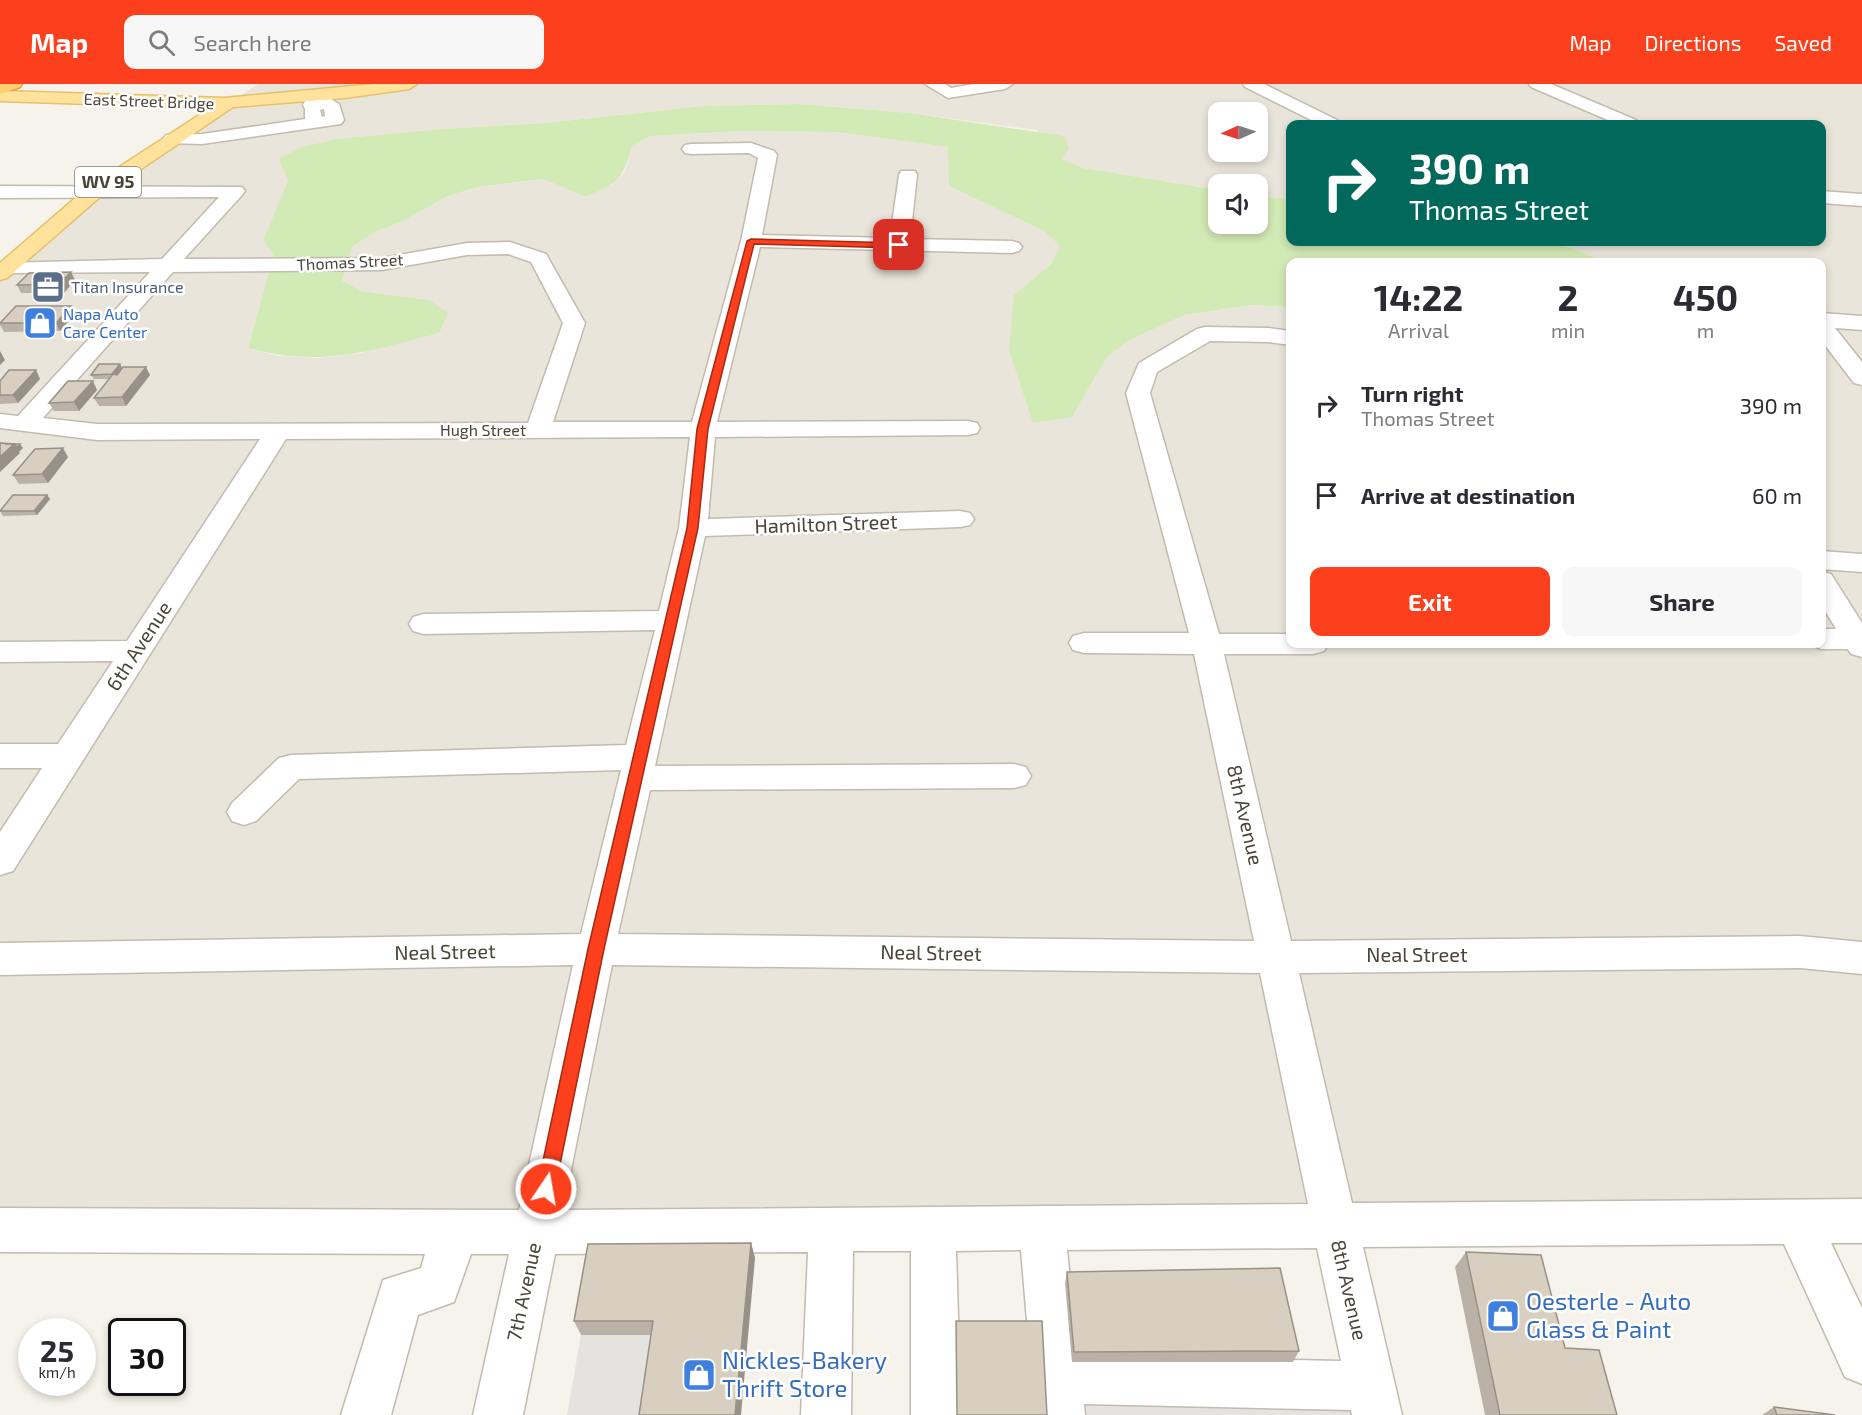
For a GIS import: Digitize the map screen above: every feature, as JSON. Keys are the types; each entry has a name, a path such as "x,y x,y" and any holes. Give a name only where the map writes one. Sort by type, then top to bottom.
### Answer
{"highway":[{"path":"0,89 14,84"}],"main road":[{"name":"WV 95","path":"4,270 94,192 258,84"},
{"name":"East Street Bridge","path":"0,96 226,103 313,100 409,84"}],"street":[{"path":"933,84 948,93 1005,84"},
{"path":"1257,87 1295,84"},
{"path":"1537,84 1621,120"},
{"path":"1257,87 1322,120"},
{"path":"180,135 202,139 314,123 313,100"},
{"name":"7th Avenue","path":"498,1415 596,949 693,528 703,429 751,241 768,155 751,148 691,149"},
{"path":"899,245 908,175"},
{"path":"0,192 235,191 26,422"},
{"path":"1826,197 1862,200"},
{"path":"751,241 1012,247"},
{"name":"Thomas Street","path":"4,270 382,264 467,249 510,248 539,258 574,323 538,430"},
{"path":"1826,322 1862,323"},
{"path":"1826,329 1862,378"},
{"name":"8th Avenue","path":"1286,337 1205,334 1147,368 1138,393 1207,644 1374,1400"},
{"name":"Hugh Street","path":"0,421 26,422 97,432 968,428"},
{"name":"6th Avenue","path":"0,861 278,431"},
{"name":"Hamilton Street","path":"693,528 960,519"},
{"path":"1826,560 1862,563"},
{"path":"1826,588 1860,643"},
{"path":"424,624 672,620"},
{"path":"1826,640 1860,643"},
{"path":"1084,644 1286,644"},
{"path":"0,652 135,651"},
{"path":"0,756 68,756"},
{"path":"244,812 291,767 638,767 1014,776"},
{"name":"Neal Street","path":"0,959 596,949 1276,957 1800,952 1862,958"},
{"path":"0,1230 537,1232 1862,1221"},
{"path":"1797,1222 1862,1360"},
{"path":"1042,1228 1058,1397 1374,1400"},
{"path":"933,1229 936,1415"},
{"path":"826,1415 831,1230"},
{"path":"366,1415 400,1297 438,1286 455,1232"}],"shaded area":[{"path":"258,84 1862,84 1862,1219 0,1230 0,274 94,192"},
{"path":"581,1335 659,1335 647,1415 567,1415"},
{"path":"1348,1390 1352,1415 1086,1415 1085,1397"}],"green space":[{"path":"798,104 910,113 1064,136 1069,148 1062,159 1083,168 1208,188 1208,234 1268,234 1268,197 1286,199 1286,246 1561,246 1596,258 1286,258 1286,307 1252,305 1184,315 1128,341 1107,357 1072,417 1033,423 1009,350 1014,295 1052,263 1060,246 1044,231 949,186 948,147 836,132 741,131 651,136 632,146 618,179 606,188 586,197 544,179 478,187 448,196 403,221 373,233 352,247 342,280 361,291 429,300 448,313 439,333 367,351 321,357 298,357 248,348 274,254 263,241 288,181 279,158 305,146 336,139 441,129 545,123 703,106"}],"building":[{"path":"71,272 59,284 17,285 29,273"},
{"path":"16,306 71,306 56,323 0,323"},
{"path":"99,364 120,364 112,374 91,375"},
{"path":"123,367 146,367 122,397 94,398 113,374 117,375"},
{"path":"9,370 36,370 13,395 0,395 0,381"},
{"path":"68,381 93,381 74,402 49,403"},
{"path":"0,443 14,444 0,457"},
{"path":"63,448 42,474 13,475 35,449"},
{"path":"13,495 47,495 34,511 0,511"},
{"name":"Nickles-Bakery Thrift Store","path":"751,1243 735,1415 639,1415 653,1321 574,1321 588,1244"},
{"name":"Oesterle - Auto Glass & Paint","path":"1466,1252 1541,1255 1565,1348 1599,1350 1617,1415 1500,1415"},
{"path":"1280,1268 1299,1351 1074,1352 1067,1272"},
{"path":"956,1321 1042,1321 1047,1415 957,1415"},
{"path":"1774,1407 1835,1415 1777,1415"}],"place":[{"name":"Titan Insurance","path":"48,287"},
{"name":"Napa Auto Care Center","path":"40,323"},
{"name":"Oesterle - Auto Glass & Paint","path":"1503,1316"},
{"name":"Nickles-Bakery Thrift Store","path":"699,1375"}],"route":[{"path":"546,1189 596,949 693,528 703,429 751,241 899,245"}]}
